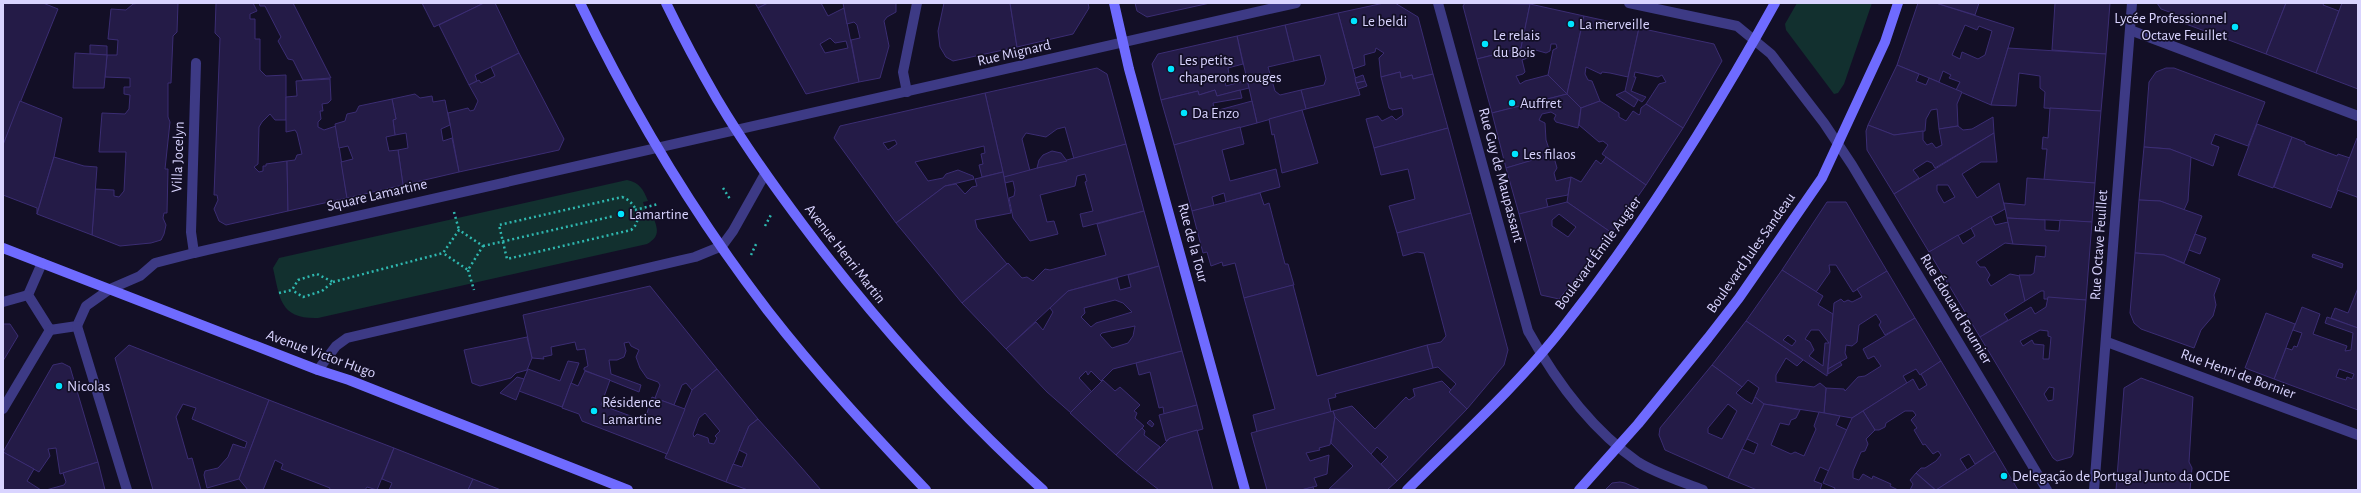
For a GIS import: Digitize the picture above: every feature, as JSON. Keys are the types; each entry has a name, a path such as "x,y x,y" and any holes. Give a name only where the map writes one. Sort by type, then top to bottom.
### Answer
{"main road":[{"path":"580,3 607,59 658,147 722,246 768,311 845,404 926,490"},
{"name":"Avenue Henri Martin","path":"666,3 717,100 765,174 831,263 905,352 990,442 1043,490"},
{"name":"Rue de la Tour","path":"1114,3 1123,44 1245,490"},
{"name":"Boulevard Émile Augier","path":"1407,490 1541,353 1560,330 1650,208 1690,148 1755,40 1775,3"},
{"name":"Boulevard Jules Sandeau","path":"1579,490 1619,446 1739,298 1822,178 1885,42 1898,3"},
{"name":"Avenue Victor Hugo","path":"3,248 318,370 350,380 628,490"}],"street":[{"path":"907,92 903,72 917,3"},
{"name":"Rue Mignard","path":"738,131 1123,44 1296,3"},
{"name":"Rue Guy de Maupassant","path":"1438,3 1528,331 1553,373 1601,430 1639,462 1702,490"},
{"name":"Rue Édouard Fournier","path":"1629,3 1737,26 1771,54 1838,144 2047,490"},
{"name":"Rue Octave Feuillet","path":"2094,490 2107,342 2132,3"},
{"path":"2130,30 2358,116"},
{"name":"Villa Jocelyn","path":"194,252 191,232 196,63"},
{"name":"Square Lamartine","path":"77,326 86,306 110,289 140,276 156,263 194,252 658,147 738,131"},
{"path":"318,370 336,346 347,338 695,257 722,246 765,174"},
{"path":"28,295 42,263"},
{"path":"3,302 28,295"},
{"path":"28,295 50,330"},
{"path":"50,330 77,326 127,490"},
{"path":"3,409 50,330"},
{"name":"Rue Henri de Bornier","path":"2107,342 2358,435"}],"path":[{"path":"723,188 730,199"},
{"path":"622,197 633,203 635,210 638,217 637,222 631,230 507,259 499,225 622,197"},
{"path":"635,210 658,204"},
{"path":"765,226 772,213"},
{"path":"468,270 483,246 614,216"},
{"path":"279,293 292,290 303,297 322,291 334,282 443,254 459,230 483,246"},
{"path":"751,255 757,242"},
{"path":"443,254 468,270 475,294"},
{"path":"292,290 298,280 317,274 334,282"}],"green space":[{"path":"1797,3 1872,3 1844,84 1838,93 1834,94 1786,30 1785,24"},
{"path":"627,180 635,183 643,190 648,201 643,202 646,213 651,212 655,222 657,230 655,238 647,244 318,318 296,315 289,311 280,298 273,268 279,258"}],"building":[{"path":"3,3 43,3 58,9 3,145"},
{"path":"140,3 178,3 177,32 173,36 171,83 168,83 168,117 170,122 165,169 168,169 167,213 164,213 163,218 166,225 164,234 161,240 151,243 120,246 92,235 95,189 114,190 114,196 119,197 124,191 126,152 99,152 102,113 125,114 129,109 130,95 124,94 124,87 130,87 130,78 105,77 107,55 117,55 118,40 108,39 111,9 126,10 133,4"},
{"path":"216,3 253,3 257,11 250,14 250,19 255,19 255,39 260,39 260,70 266,76 286,75 286,120 275,120 270,114 262,122 259,127 258,164 254,167 259,172 263,171 263,166 266,166 266,164 287,161 288,211 226,225 219,221 214,209 218,200 217,195 214,195 220,38 215,33"},
{"path":"259,3 293,3 331,78 303,80 293,60 288,59 278,41 281,37 265,6 260,6"},
{"path":"422,3 484,3 434,27"},
{"path":"484,3 495,3 519,53 475,75 477,81 469,85 439,25"},
{"path":"755,3 768,3 758,8"},
{"path":"768,3 821,3 828,16 844,8 859,82 806,94 758,8","holes":["830,38 835,43 846,41 848,48 825,53 820,44"]},
{"path":"843,3 896,3 896,12 887,17 884,21 889,46 880,78 859,82 851,40 860,38 857,25 854,22 847,24"},
{"path":"944,3 1010,3 1017,47 953,61 946,57 940,47 938,31"},
{"path":"1010,3 1088,3 1089,8 1073,34 1017,47"},
{"path":"1135,3 1210,3 1147,17 1137,11"},
{"path":"1384,3 1395,3 1418,17 1433,74 1413,79 1412,75 1401,78 1400,72 1381,77 1379,58 1384,53 1376,48 1375,52 1364,55 1365,65 1353,69 1338,13"},
{"path":"1465,3 1530,4 1521,48 1477,59 1463,6","holes":["1511,35 1514,37 1511,42 1508,39"]},
{"path":"1918,3 1936,3 2014,28 1991,105 1956,90 1960,82 1949,78 1951,75 1943,71 1939,82 1897,65","holes":["1965,25 1977,30 1979,26 1992,31 1985,55 1978,59 1962,52 1960,59 1952,55"]},
{"path":"1936,3 1979,3 1975,15"},
{"path":"2055,3 2110,3 2106,54 2052,50"},
{"name":"Lycée Professionnel Octave Feuillet","path":"2157,3 2286,3 2266,54 2170,18 2172,13 2161,9"},
{"path":"2286,3 2324,3 2323,5 2339,11 2316,73 2266,54"},
{"path":"2342,3 2358,3 2358,89 2316,73"},
{"path":"1530,4 1584,16 1567,94 1548,75 1553,50 1557,48 1556,44 1551,44 1550,51 1546,53 1532,49 1530,57 1521,48"},
{"path":"1338,13 1360,95 1306,109 1301,90 1324,85 1326,79 1320,55 1294,61 1285,25"},
{"path":"1584,16 1639,28 1628,77 1602,72 1601,74 1586,67 1585,74 1588,80 1592,81 1600,101 1581,108 1567,94"},
{"path":"1285,25 1294,61 1268,67 1275,91 1280,95 1301,90 1306,109 1257,123 1237,36"},
{"path":"1639,28 1714,44 1722,61 1683,128 1646,104 1659,84 1666,82 1662,75 1658,77 1635,72 1634,77 1636,77 1631,91 1646,97 1642,102 1625,91"},
{"path":"1237,36 1243,64 1228,68 1229,75 1224,76 1226,86 1247,80 1249,88 1217,96 1215,90 1199,95 1198,91 1161,100 1152,64 1158,54"},
{"path":"90,45 107,46 107,55 90,54"},
{"path":"1521,48 1530,57 1522,60 1525,72 1516,76 1520,84 1525,81 1548,75 1567,94 1492,113 1477,59"},
{"path":"2008,48 2106,54 2101,111 2044,108 2045,92 2040,88 2040,76 2019,73 2016,106 1991,105"},
{"path":"75,53 107,55 104,88 73,88"},
{"path":"519,53 564,139 559,150 459,172 448,113 468,108 470,111 474,110 478,101 469,85 479,80 481,83 495,76 491,67"},
{"path":"1897,65 1919,74 1916,81 1926,85 1929,78 1962,92 1957,104 1958,126 1939,129 1937,109 1931,110 1926,119 1925,131 1894,135 1868,125"},
{"path":"1097,68 1107,74 1126,144 1074,159 1065,127 1057,129 1046,137 1026,133 1022,139 1030,171 1004,177 985,93"},
{"path":"2166,68 2174,68 2265,102 2248,146 2215,134 2211,144 2219,147 2213,166 2170,149 2144,147 2149,82 2156,72"},
{"path":"1400,72 1401,78 1412,75 1413,79 1433,74 1448,128 1374,148 1366,119 1378,116 1382,121 1392,116 1396,120 1403,115 1402,108 1392,110 1389,108 1381,77"},
{"path":"1363,75 1365,81 1356,83 1355,78"},
{"path":"330,79 331,100 328,103 322,104 323,111 320,111 321,119 318,122 318,127 324,130 336,126 347,198 288,211 287,161 295,160 297,155 302,154 295,130 286,132 286,97 297,96 296,81"},
{"path":"1365,81 1367,86 1358,89 1356,83"},
{"path":"1215,90 1217,96 1240,90 1242,98 1213,103 1215,111 1252,101 1257,123 1174,145 1161,100 1198,91 1199,95"},
{"path":"1625,91 1638,100 1634,107 1616,95"},
{"path":"985,93 1003,172 982,177 979,165 983,164 981,154 985,153 984,146 915,162 928,181 943,178 946,174 958,170 973,176 974,179 945,186 896,223 834,138 840,126","holes":["895,140 897,144 888,150 883,143"]},
{"path":"415,94 420,98 432,96 433,102 445,100 450,125 441,129 443,141 452,138 459,172 403,185 398,150 408,148 406,133 395,135 393,120 396,119 392,99"},
{"path":"1567,94 1581,108 1578,128 1556,122 1554,119 1556,115 1551,112 1542,114 1539,120 1545,123 1546,140 1551,155 1506,168 1492,113"},
{"path":"392,99 396,119 393,120 395,135 386,137 389,151 398,150 403,185 347,198 341,162 353,159 348,146 339,148 335,124 345,121 347,114 356,112 359,106"},
{"path":"20,101 62,118 54,157 37,214 37,208 3,195 3,145"},
{"path":"1600,101 1619,113 1619,117 1626,121 1633,111 1639,115 1641,108 1646,104 1683,128 1646,185 1602,154 1608,145 1603,141 1599,142 1579,125 1581,108"},
{"path":"2050,108 2101,111 2095,183 2044,180 2047,149 2042,149 2043,137 2048,138"},
{"path":"1302,110 1318,163 1282,173 1274,134 1272,135 1269,119"},
{"path":"1993,117 1994,133 1935,168 1932,163 1927,161 1913,170 1919,178 1894,194 1867,150 1866,131 1868,125 1894,135 1923,131 1923,140 1927,145 1932,143 1936,148 1942,145 1939,129 1958,126 1963,130 1972,129"},
{"path":"2257,124 2292,137 2273,188 2238,175"},
{"path":"1240,127 1244,144 1222,150 1230,181 1276,169 1280,187 1226,202 1224,193 1212,197 1214,206 1192,211 1174,145"},
{"path":"1448,128 1471,213 1397,233 1389,206 1415,199 1408,169 1381,175 1374,148"},
{"path":"1994,133 1997,162 1981,162 1962,174 1977,198 1999,183 2005,209 1929,252 1894,194","holes":["1937,185 1948,185 1955,197 1944,203 1937,191"]},
{"path":"2292,137 2305,142 2305,144 2337,156 2338,154 2350,158 2331,208 2274,187"},
{"path":"2357,138 2358,200 2357,197 2337,190"},
{"path":"1126,144 1144,211 1083,227 1080,214 1093,211 1085,182 1087,181 1085,174 1077,176 1075,186 1040,195 1047,222 1054,221 1058,234 1030,241 1013,218 1009,198 1014,196 1015,190 1013,181 1005,183 1004,177"},
{"path":"2144,147 2170,149 2191,157 2188,201 2184,210 2160,201 2139,200"},
{"path":"1052,151 1061,153 1067,161 1037,168 1039,160 1043,155"},
{"path":"1553,154 1557,168 1554,173 1556,181 1571,177 1568,195 1546,199 1548,207 1519,214 1506,168"},
{"path":"54,157 84,166 97,167 92,235 37,214"},
{"path":"1606,157 1646,185 1612,233 1567,202 1571,177 1581,182 1596,160 1601,164"},
{"path":"1003,172 1011,213 975,220 977,228 1007,264 962,303 896,223 945,186 956,184 965,194 972,187 977,186 975,179"},
{"path":"2027,178 2095,183 2092,222 2007,218 2004,203 2025,205"},
{"path":"1260,193 1264,205 1269,203 1285,264 1288,264 1294,285 1244,298 1235,263 1223,266 1222,262 1211,266 1207,252 1203,253 1192,211"},
{"path":"2139,200 2160,201 2202,216 2184,263 2164,255 2135,253"},
{"path":"1567,202 1612,233 1559,299 1541,295 1519,214","holes":["1559,214 1576,227 1568,237 1552,226 1552,220"]},
{"path":"1827,202 1846,202 1887,271 1853,292 1836,265 1829,265 1830,272 1816,292 1782,270"},
{"path":"1144,211 1159,266 1068,291 1006,349 962,303 1008,263 1022,278 1027,277 1033,281 1045,269 1050,270 1106,255 1097,224"},
{"path":"1471,213 1508,350 1504,365 1467,409 1449,392 1456,384 1438,367 1433,368 1427,345 1441,342 1446,336 1424,253 1417,252 1403,256 1397,233"},
{"path":"1991,216 1995,225 2008,222 2013,244 2005,243 1976,262 1980,267 1985,267 1990,275 1987,280 1991,286 2010,274 2020,276 2025,301 2004,314 2008,320 1980,337 1929,252 1958,235 1963,244 1975,236 1971,228"},
{"path":"2007,218 2045,220 2045,230 2059,231 2060,220 2092,222 2086,300 2044,299 2044,291 2041,291 2025,301 2019,275 2031,275 2034,273 2036,256 2045,257 2046,246 2013,244"},
{"path":"2195,234 2206,238 2200,254 2189,250"},
{"path":"2135,253 2164,255 2220,279 2214,295 2216,305 2213,316 2201,330 2194,348 2141,329 2134,323 2130,313"},
{"path":"2313,254 2343,264 2342,268 2312,257"},
{"path":"1159,266 1182,351 1113,369 1101,381 1091,371 1088,375 1086,371 1079,378 1092,392 1071,413 1047,392 1006,349 1036,322 1043,330 1053,312 1050,308 1068,291 1117,278 1120,290 1131,287 1128,275","holes":["1115,300 1123,303 1132,312 1096,323 1091,327 1081,317 1085,313 1084,308","1135,326 1133,336 1128,343 1112,348 1100,335 1102,333"]},
{"path":"1782,270 1823,296 1818,305 1833,314 1827,376 1746,321","holes":["1811,330 1819,330 1829,343 1825,343 1823,366 1809,356 1814,350 1810,342 1805,339","1788,335 1796,341 1792,346 1783,340"]},
{"path":"1887,271 1915,318 1885,335 1879,325 1881,322 1876,314 1859,325 1857,342 1852,346 1846,345 1845,353 1847,358 1828,369 1834,303 1841,299 1844,302 1848,300 1852,302 1862,297 1857,289"},
{"path":"1293,285 1317,376 1427,345 1433,368 1335,394 1336,397 1328,399 1331,412 1257,432 1253,415 1275,409 1244,298"},
{"path":"650,286 717,369 692,390 686,383 682,385 674,405 655,398 660,385 658,382 647,378 640,368 636,357 639,350 631,346 629,342 624,343 626,351 624,357 617,360 609,360 611,374 641,385 639,392 584,370 584,368 588,366 585,349 577,350 575,342 551,347 552,355 543,357 544,359 532,358 523,315"},
{"path":"2358,288 2358,328 2331,318 2335,308 2348,313"},
{"path":"2048,297 2086,300 2073,454 2071,457 2057,461 2053,458 1980,337 2031,307 2035,314 2046,307","holes":["2040,330 2048,331 2048,336 2051,337 2049,359 2043,359 2044,345 2034,344 2032,340 2023,346 2020,341","2049,387 2054,388 2053,400 2048,401 2044,394"]},
{"path":"2302,307 2320,314 2313,334 2347,346 2345,351 2351,350 2353,333 2325,323 2327,317 2358,328 2358,410 2274,379 2286,348 2292,350 2294,346 2297,347 2302,333 2293,330","holes":["2339,369 2354,374 2352,379 2347,377 2346,380 2336,377"]},
{"path":"2266,313 2295,324 2274,379 2245,368"},
{"path":"1915,318 1941,361 1920,375 1916,369 1903,376 1907,383 1852,418 1824,413 1826,388 1844,389 1845,391 1858,377 1865,376 1881,366 1874,356 1868,359 1863,349"},
{"path":"1746,321 1803,360 1797,366 1786,358 1776,375 1776,382 1814,387 1820,383 1826,388 1824,413 1764,404 1755,397 1759,388 1748,380 1742,387 1712,365"},
{"path":"3,324 10,324 18,336 3,361"},
{"path":"527,337 532,358 527,370 516,373 511,378 480,386 472,383 464,350"},
{"path":"129,345 269,400 239,479 207,488 204,475 205,471 218,468 228,457 233,444 245,448 247,442 192,419 196,408 183,404 176,417 188,459 192,458 201,490 153,490 115,358"},
{"path":"1182,351 1197,405 1164,414 1163,407 1159,408 1150,372 1139,375 1136,363"},
{"path":"568,361 579,363 562,407 519,391 528,369 560,381"},
{"path":"1941,361 1995,451 1975,464 1969,454 1960,459 1967,470 1936,490 1916,473 1921,468 1925,468 1936,461 1941,455 1938,451 1933,454 1925,444 1923,445 1914,430 1917,428 1911,420 1916,415 1913,411 1905,411 1886,423 1885,427 1875,430 1863,411 1913,379 1919,390 1927,385 1921,374"},
{"path":"1840,362 1842,365 1828,374 1828,369"},
{"path":"62,363 70,367 98,462 60,474 56,448 48,449 50,456 39,472 3,452 53,365"},
{"path":"1712,365 1742,387 1736,393 1745,400 1752,404 1755,397 1764,404 1728,478 1665,450 1659,435 1660,428","holes":["1728,404 1737,411 1722,439 1708,433 1708,428"]},
{"path":"717,369 758,419 749,426 726,482 665,458 692,390","holes":["705,413 720,431 715,436 717,438 714,444 709,443 708,438 697,434 694,437 693,434 699,418"]},
{"name":"Résidence Lamartine","path":"585,371 610,380 601,405 636,418 647,413 652,397 685,409 667,454 582,421 579,414 562,408 571,383 578,386"},
{"path":"517,377 524,379 516,400 500,393"},
{"path":"2141,378 2193,397 2189,462 2192,468 2190,490 2116,490 2124,388"},
{"path":"1103,380 1115,391 1120,387 1140,405 1134,411 1137,413 1135,418 1144,426 1116,455 1070,413"},
{"path":"1442,381 1451,390 1449,392 1467,409 1397,481 1381,464 1388,457 1377,447 1371,454 1335,417 1333,411 1352,406 1375,429 1406,397 1409,400 1415,396 1413,389"},
{"path":"269,400 394,448 377,490 367,487 365,490 329,490 330,488 281,469 283,464 275,460 263,490 248,490 239,479"},
{"path":"1764,404 1800,410 1796,418 1791,420 1789,425 1780,423 1771,445 1791,454 1795,452 1804,456 1816,429 1814,426 1819,412 1840,416 1836,425 1847,430 1829,471 1820,467 1814,481 1822,484 1820,490 1757,490 1728,478 1742,449 1754,454 1758,444 1747,439"},
{"path":"1197,405 1203,429 1170,438 1166,441 1159,415"},
{"path":"1333,411 1335,417 1330,445 1319,448 1320,450 1306,453 1310,461 1329,455 1327,474 1314,478 1317,486 1301,490 1267,490 1251,433"},
{"path":"1863,411 1875,430 1866,439 1868,444 1865,451 1861,452 1853,471 1853,478 1859,480 1863,474 1872,479 1873,476 1891,484 1890,486 1898,490 1834,490 1835,488 1823,483 1852,418"},
{"path":"1335,417 1397,481 1387,490 1329,489 1353,466 1331,443"},
{"path":"758,419 821,490 748,490 726,482 733,464 742,467 747,454 739,450 749,426"},
{"path":"1150,420 1154,424 1152,427 1147,423"},
{"path":"1142,428 1145,431 1144,435 1160,447 1136,472 1116,455"},
{"path":"1197,430 1213,490 1159,490 1136,472 1170,438"},
{"path":"394,448 473,479 468,490 389,490 392,483 382,479"},
{"path":"1995,451 2018,490 1936,490 1967,470"},
{"path":"3,452 34,469 27,481 41,490 3,490"},
{"path":"98,462 105,490 46,490 64,485 66,482 63,473"},
{"path":"1916,473 1934,489 1910,490 1913,484 1910,480"},
{"path":"473,479 501,490 468,490"},
{"path":"1620,482 1641,490 1605,490 1612,483"},
{"path":"1313,487 1314,490 1301,490"}],"place":[{"name":"Le beldi","path":"1354,21"},
{"name":"La merveille","path":"1571,24"},
{"name":"Lycée Professionnel Octave Feuillet","path":"2235,27"},
{"name":"Le relais du Bois","path":"1485,44"},
{"name":"Les petits chaperons rouges","path":"1171,69"},
{"name":"Auffret","path":"1512,103"},
{"name":"Da Enzo","path":"1184,113"},
{"name":"Les filaos","path":"1515,154"},
{"name":"Lamartine","path":"621,214"},
{"name":"Nicolas","path":"59,386"},
{"name":"Résidence Lamartine","path":"594,411"},
{"name":"Delegação de Portugal Junto da OCDE","path":"2004,476"}]}
